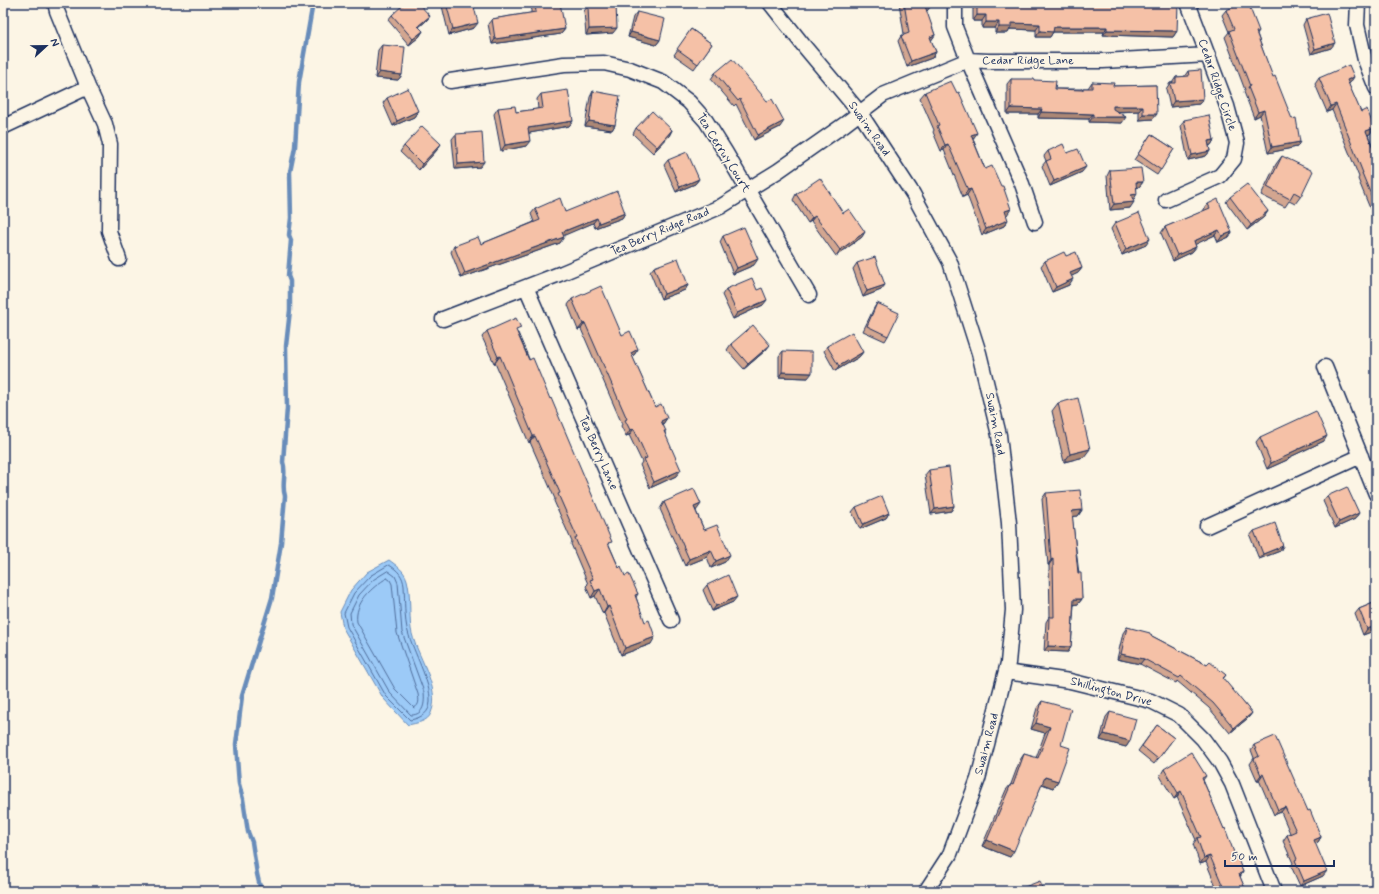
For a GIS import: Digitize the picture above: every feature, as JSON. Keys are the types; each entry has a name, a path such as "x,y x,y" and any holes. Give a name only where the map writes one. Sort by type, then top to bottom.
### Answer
{"street":[{"path":"55,3 88,87 105,124 110,144 109,232 119,259"},
{"name":"Swaim Road","path":"770,3 860,112 913,194 950,262 979,353 999,435 1009,523 1013,610 1008,663 978,779 950,854 926,891"},
{"path":"955,3 955,27 1022,184 1035,222"},
{"name":"Cedar Ridge Circle","path":"1166,200 1197,188 1220,176 1234,159 1237,143 1227,106 1188,3"},
{"path":"1358,3 1357,25 1365,60 1376,88"},
{"name":"Cedar Ridge Lane","path":"860,112 883,95 968,60 1103,61 1208,55"},
{"name":"Tea Cerruy Court","path":"450,81 564,64 604,63 630,69 663,82 689,102 706,121 809,295"},
{"path":"3,127 88,87"},
{"name":"Tea Berry Ridge Road","path":"443,318 526,287 720,207 790,163 860,112"},
{"name":"Tea Berry Lane","path":"526,287 671,620"},
{"path":"1325,367 1376,494"},
{"path":"1207,526 1361,456"},
{"name":"Shillington Drive","path":"1006,672 1070,681 1151,701 1179,715 1203,739 1220,762 1232,784 1274,891"}],"water":[{"path":"389,560 402,571 407,580 413,639 427,671 433,692 433,703 429,716 421,722 408,725 383,698 343,628 340,612 351,590 367,572"}],"building":[{"path":"405,3 418,3 430,16 418,26 423,31 413,39 392,15"},
{"path":"446,3 473,3 478,23 453,29"},
{"path":"560,3 565,29 495,39 492,19 536,12 535,4"},
{"path":"904,3 931,3 931,6 925,6 935,35 930,37 936,52 911,61 901,36 909,33"},
{"path":"977,3 1140,3 1178,5 1177,31 1107,30 1107,27 1054,27 1053,32 1040,31 1040,24 1011,23 1011,27 999,27 999,22 986,22 986,15 977,15"},
{"path":"1244,3 1248,3 1259,31 1256,32 1273,77 1275,76 1292,119 1296,118 1300,142 1272,147 1264,110 1258,112 1248,87 1250,86 1229,31 1234,29 1226,10"},
{"path":"616,5 617,28 589,29 588,6"},
{"path":"637,12 665,19 660,40 631,32"},
{"path":"1327,13 1335,43 1315,49 1306,19"},
{"path":"691,29 712,44 698,64 677,49"},
{"path":"382,45 405,47 402,75 379,72"},
{"path":"732,59 767,101 772,99 784,121 758,135 740,99 738,101 715,73"},
{"path":"1349,65 1354,77 1347,80 1361,112 1367,109 1374,128 1366,131 1376,155 1376,207 1336,104 1331,106 1319,78"},
{"path":"1201,70 1203,99 1174,101 1170,83 1176,83 1176,77 1189,76 1188,71"},
{"path":"1011,79 1056,81 1055,89 1083,90 1083,88 1092,88 1092,82 1114,83 1113,86 1156,85 1157,114 1143,114 1143,106 1113,106 1113,109 1126,117 1093,117 1093,114 1041,112 1042,109 1011,108"},
{"path":"951,81 957,93 959,92 977,133 971,135 985,169 992,166 1001,186 1003,186 1011,209 1005,211 1008,220 986,229 971,189 968,190 948,144 945,145 937,126 939,125 925,92"},
{"path":"408,88 418,111 397,121 387,98"},
{"path":"568,90 573,121 528,128 530,141 505,145 498,108 515,106 516,112 543,108 541,94"},
{"path":"593,91 620,96 615,125 589,121"},
{"path":"652,111 672,130 657,147 636,128"},
{"path":"1209,115 1214,140 1208,141 1210,151 1192,155 1184,120"},
{"path":"422,126 441,144 422,164 404,146"},
{"path":"482,132 484,162 458,164 456,134"},
{"path":"1151,134 1174,149 1161,170 1138,154"},
{"path":"1063,144 1067,153 1078,149 1086,167 1054,181 1046,161 1051,159 1048,151"},
{"path":"687,152 699,179 680,187 668,160"},
{"path":"1282,156 1313,171 1301,196 1294,192 1290,199 1267,187"},
{"path":"1141,168 1143,182 1136,182 1137,194 1131,195 1134,202 1114,204 1110,170"},
{"path":"820,178 843,213 849,209 865,232 840,250 815,216 812,218 796,194"},
{"path":"1247,184 1268,211 1251,225 1230,197"},
{"path":"617,191 625,213 599,223 597,218 562,232 564,237 465,273 454,246 478,237 481,244 540,220 535,209 560,198 565,212"},
{"path":"1218,199 1232,232 1222,236 1219,230 1194,241 1196,247 1177,255 1165,227 1210,208 1208,204"},
{"path":"1139,213 1150,239 1126,249 1115,223"},
{"path":"744,227 758,259 737,268 723,236"},
{"path":"1064,252 1066,256 1076,252 1082,268 1070,273 1073,279 1056,287 1045,261"},
{"path":"875,257 885,285 867,291 857,263"},
{"path":"678,258 688,285 664,294 654,267"},
{"path":"752,278 757,290 762,288 767,300 737,313 726,289"},
{"path":"601,286 622,335 630,331 638,349 631,353 655,407 661,404 667,418 661,421 681,470 654,482 644,459 647,458 634,429 630,430 625,420 627,419 585,323 583,324 572,299"},
{"path":"877,303 899,313 888,336 867,326"},
{"path":"516,318 521,328 516,330 529,360 533,358 550,399 551,398 612,542 608,543 619,568 621,566 625,576 629,574 638,594 635,595 645,622 649,620 655,637 625,648 609,606 607,607 600,589 595,591 590,580 593,579 558,494 560,493 535,436 533,436 500,356 498,357 487,331"},
{"path":"753,325 770,345 748,364 731,344"},
{"path":"852,332 863,352 839,366 827,346"},
{"path":"783,351 812,352 812,373 782,372"},
{"path":"1078,398 1090,449 1070,454 1058,403"},
{"path":"1316,411 1327,436 1271,463 1260,437"},
{"path":"949,467 954,506 935,509 929,470"},
{"path":"1347,487 1359,513 1339,522 1327,496"},
{"path":"694,489 701,504 694,507 704,530 717,525 730,555 716,561 711,550 689,559 664,502"},
{"path":"1080,490 1082,510 1072,511 1078,573 1081,573 1082,599 1074,599 1071,647 1048,646 1049,617 1054,617 1053,559 1051,560 1046,493"},
{"path":"882,496 889,513 863,524 856,507"},
{"path":"1275,523 1283,546 1263,554 1254,531"},
{"path":"728,575 737,597 716,606 707,585"},
{"path":"1376,602 1376,626 1367,629 1359,609"},
{"path":"1127,627 1150,633 1150,635 1207,665 1210,662 1226,675 1223,678 1252,713 1234,728 1213,703 1181,676 1179,678 1144,659 1121,654"},
{"path":"1042,701 1071,709 1061,745 1070,748 1058,781 1045,777 1014,851 987,840 1011,784 1013,785 1024,754 1038,758 1050,727 1036,723"},
{"path":"1110,712 1136,719 1130,741 1104,734"},
{"path":"1157,725 1174,738 1158,759 1142,746"},
{"path":"1275,736 1321,837 1314,840 1327,871 1304,881 1287,835 1296,831 1285,807 1278,810 1263,774 1261,775 1254,759 1259,756 1254,745"},
{"path":"1191,752 1206,776 1202,778 1243,872 1239,874 1246,891 1225,891 1210,856 1204,858 1197,838 1201,837 1181,791 1178,793 1164,769"},
{"path":"1040,881 1043,891 1023,891 1022,888"}],"waterway":[{"path":"261,891 239,784 236,745 242,696 272,598 281,543 285,496 283,462 287,408 286,346 290,310 290,281 288,276 291,240 289,235 291,218 290,172 295,147 299,82 313,3"}]}
